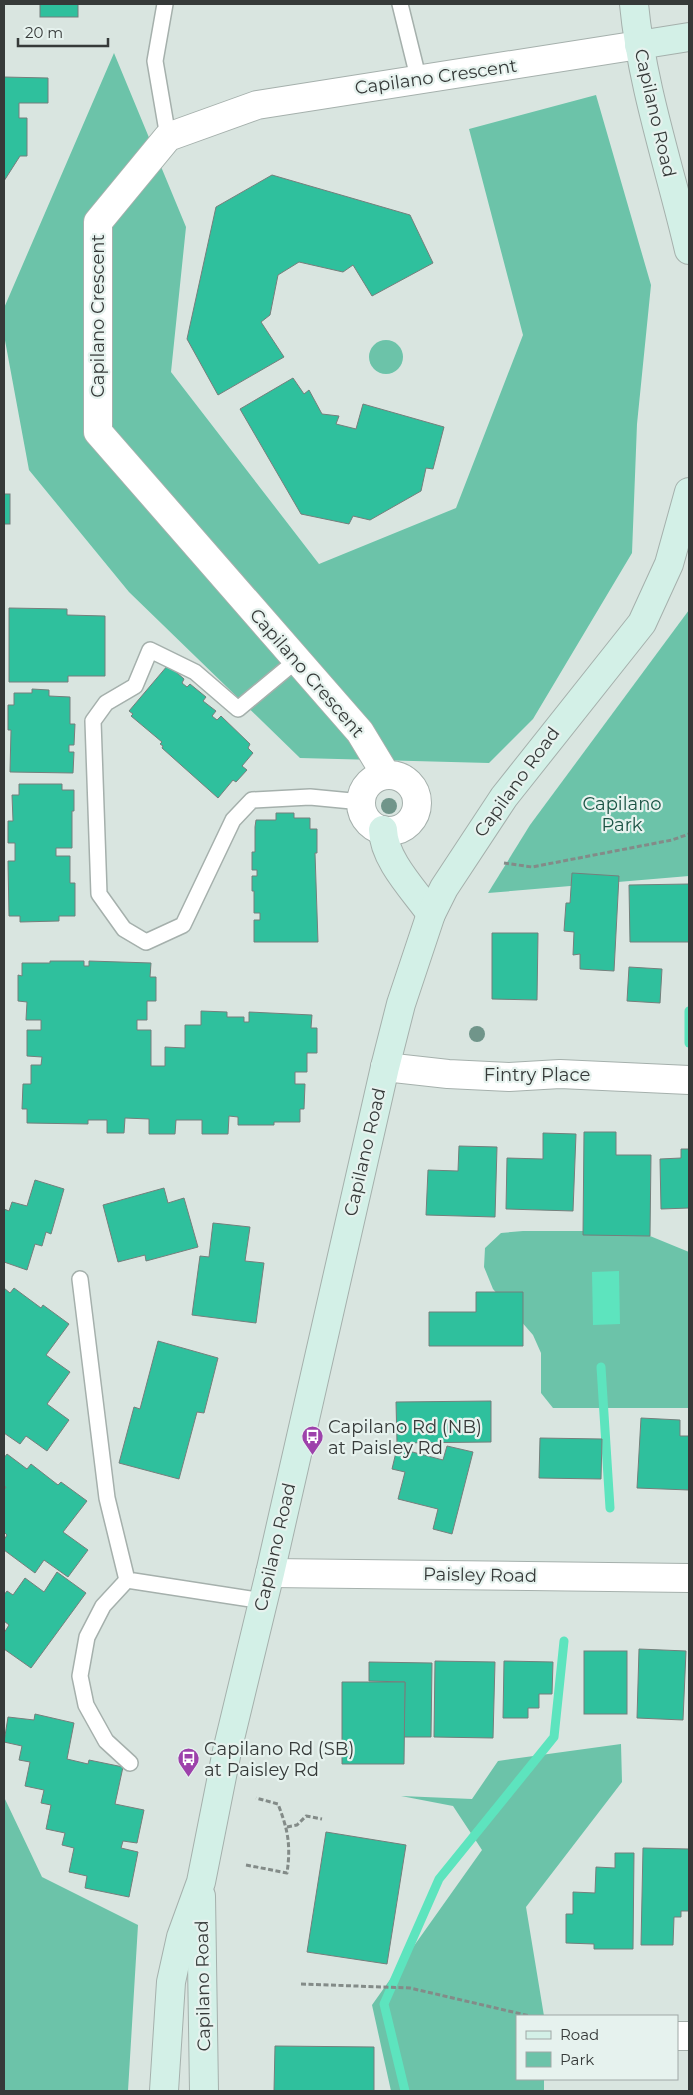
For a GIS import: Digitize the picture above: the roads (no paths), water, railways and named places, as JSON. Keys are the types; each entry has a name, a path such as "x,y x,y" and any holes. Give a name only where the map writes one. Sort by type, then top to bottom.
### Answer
{"main road":[{"name":"Capilano Road","path":"634,4 639,45 666,163 689,250"},
{"path":"639,45 689,37"},
{"name":"Capilano Road","path":"164,2091 171,1982 181,1937 201,1882 227,1751 401,1004 431,914 464,854 504,797 642,622 670,564 689,492"},
{"path":"383,830 383,842 396,866 431,914"},
{"name":"Capilano Road","path":"201,1882 204,1938 204,2091"}],"street":[{"name":"Capilano Crescent","path":"386,775 360,732 98,432 98,222 168,137 257,105 639,45"},
{"path":"386,775 396,776 412,786 417,805 410,822 402,828 383,830 367,820 362,802 366,787 379,777 386,775"},
{"name":"Fintry Place","path":"385,1067 492,1076 560,1074 689,1080"},
{"name":"Paisley Road","path":"270,1573 689,1578"}],"lane":[{"path":"165,4 155,61 168,137"},
{"path":"400,4 419,81"},
{"path":"297,660 238,709 195,672 150,650 135,686 106,703 93,721 99,894 124,929 146,942 183,924 233,820 252,800 310,797 362,802"},
{"path":"80,1279 106,1498 126,1580"},
{"path":"126,1580 263,1601"},
{"path":"126,1580 103,1606 87,1637 80,1676 86,1705 106,1741 130,1764"}],"waterway":[{"path":"689,1011 689,1043"},
{"path":"601,1367 610,1508"},
{"path":"405,2091 384,2004 439,1879 554,1737 564,1641"}],"place":[{"name":"Capilano Rd (NB) at Paisley Rd","path":"312,1456"},
{"name":"Capilano Rd (SB) at Paisley Rd","path":"188,1778"}],"park label":[{"name":"Capilano Park","path":"622,814"}]}
